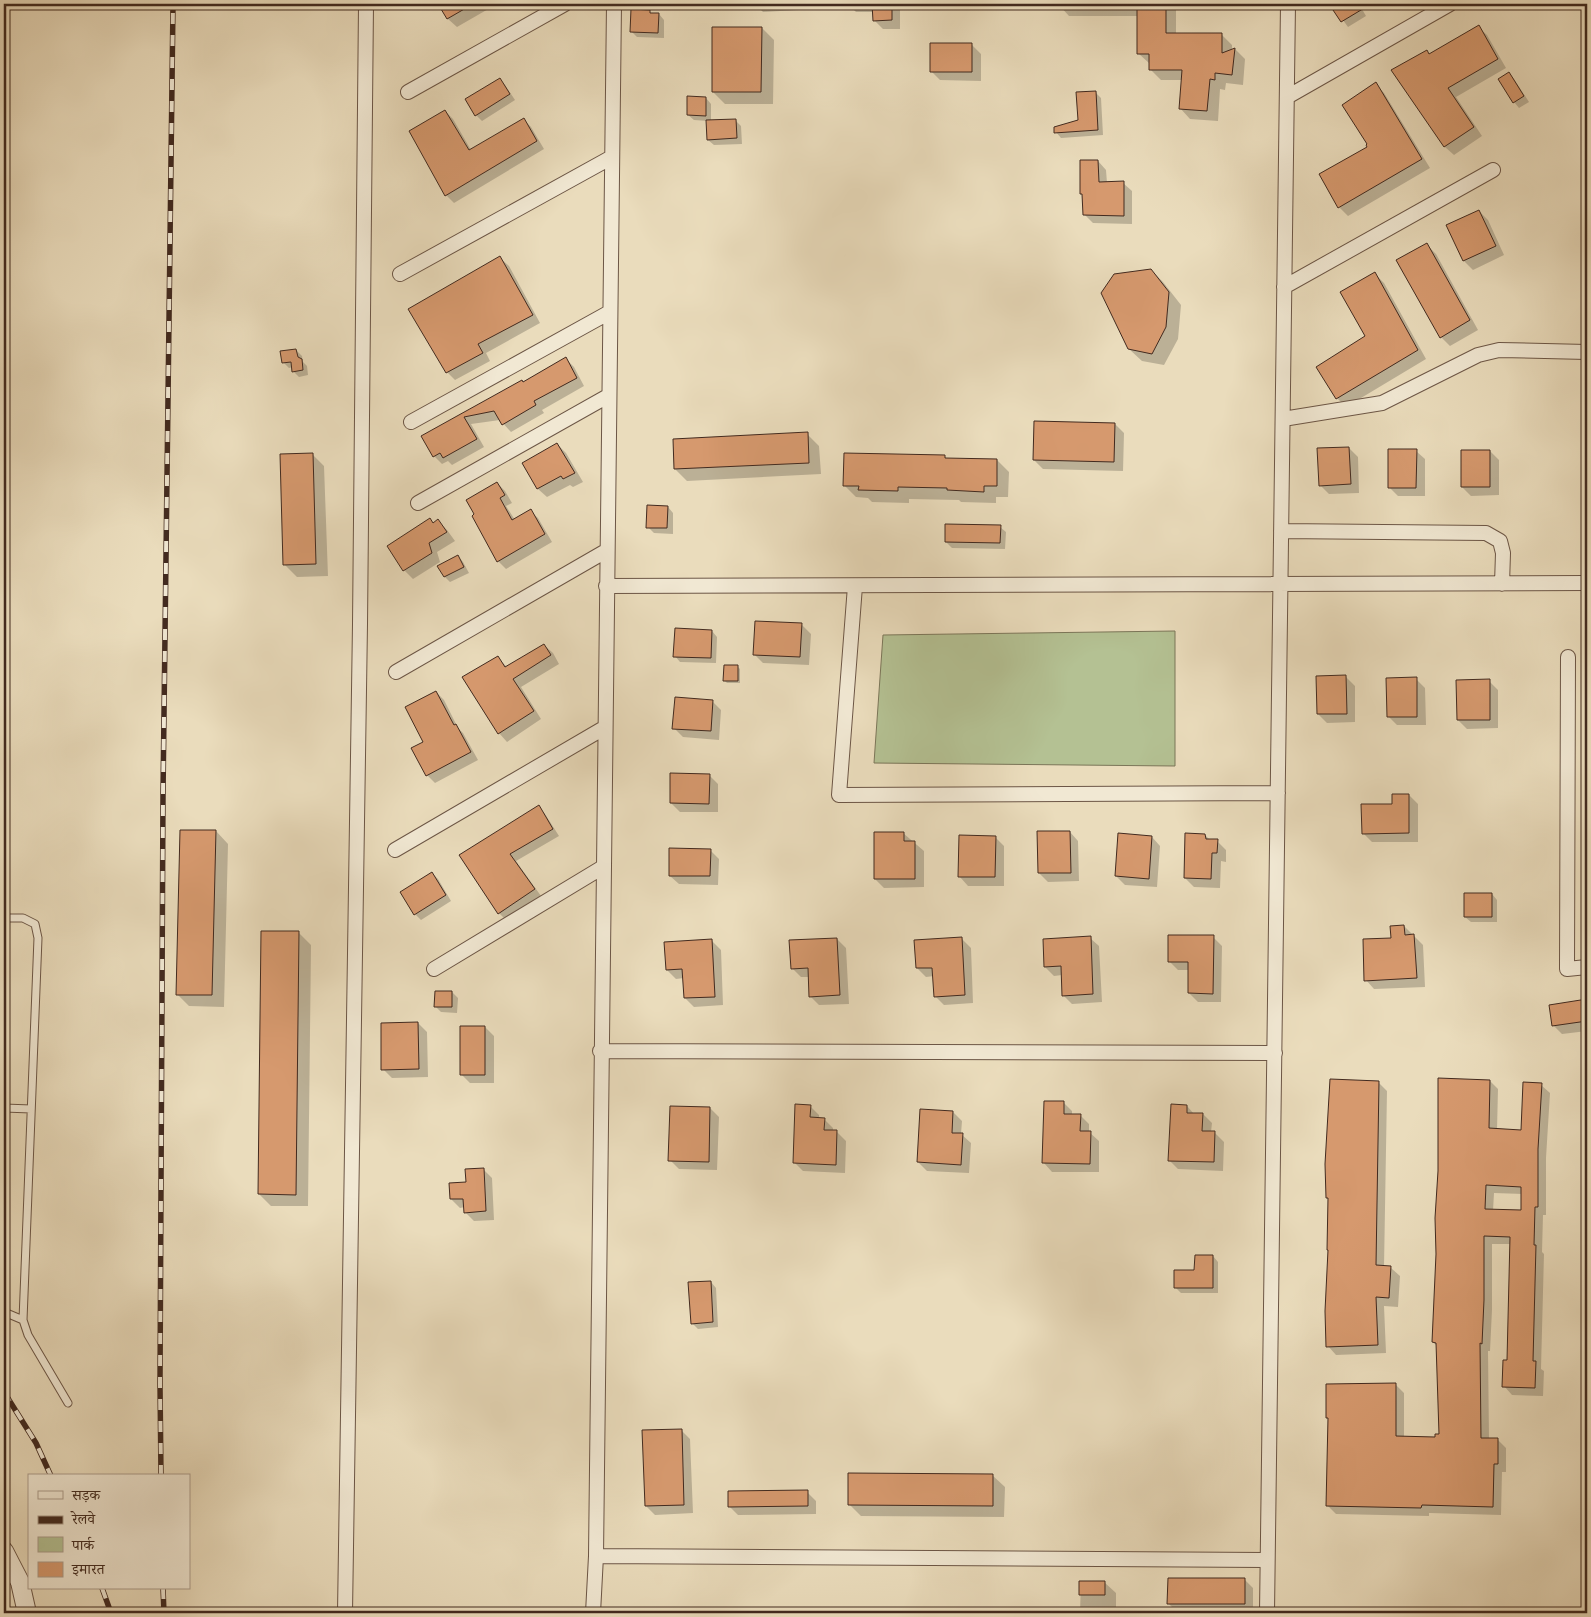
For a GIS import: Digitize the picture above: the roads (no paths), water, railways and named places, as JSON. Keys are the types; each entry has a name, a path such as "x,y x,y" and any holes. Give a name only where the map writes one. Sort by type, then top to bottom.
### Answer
{"street":[{"path":"345,1613 360,624 366,4"},
{"path":"408,92 565,4"},
{"path":"593,1613 596,1556 600,1051 614,4"},
{"path":"1267,1613 1288,4"},
{"path":"1287,98 1450,4"},
{"path":"400,274 612,157"},
{"path":"1284,287 1493,170"},
{"path":"411,422 610,312"},
{"path":"1283,418 1382,403 1478,355 1499,350 1587,352"},
{"path":"418,503 608,396"},
{"path":"1281,531 1486,533 1500,541 1503,553 1502,584"},
{"path":"396,672 606,551"},
{"path":"606,586 1587,583"},
{"path":"855,586 839,795 1278,793"},
{"path":"1568,657 1567,969 1587,967"},
{"path":"395,850 604,728"},
{"path":"434,968 603,867"},
{"path":"600,1051 1275,1053"},
{"path":"596,1556 1267,1560"},
{"path":"6,1559 20,1582 27,1613"}],"lane":[{"path":"4,918 23,918 35,924 38,938 23,1320 28,1335 68,1403"},
{"path":"4,1108 32,1109"},
{"path":"4,1312 23,1320"}],"railway":[{"path":"161,1474 163,794 173,4"},
{"path":"4,1392 36,1443 50,1474"},
{"path":"103,1590 111,1613"},
{"path":"163,1590 164,1613"}]}
